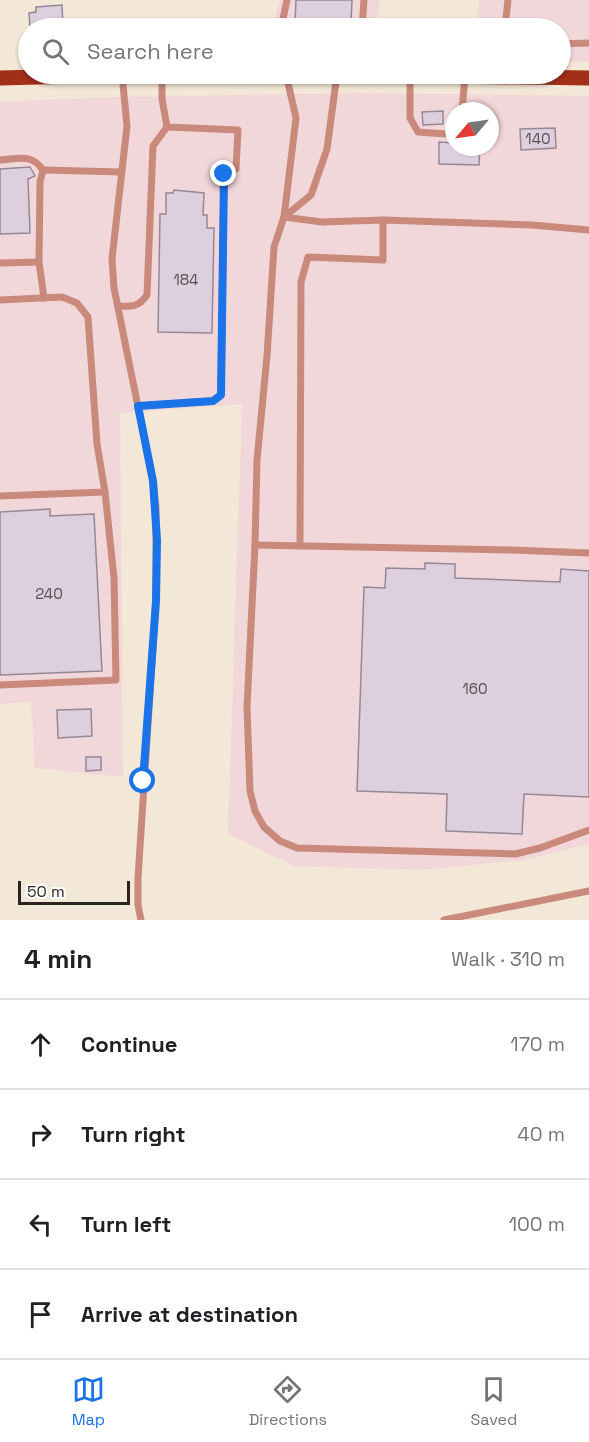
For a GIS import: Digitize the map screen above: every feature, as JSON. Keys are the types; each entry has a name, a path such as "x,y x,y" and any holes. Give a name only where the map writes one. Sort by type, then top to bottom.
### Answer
{"main road":[{"path":"0,78 18,77"},
{"path":"571,77 589,78"}],"lane":[{"path":"283,18 287,0"},
{"path":"363,18 364,0"},
{"path":"506,18 508,0"},
{"path":"571,44 589,43"},
{"path":"123,84 127,126 112,259 118,306 153,481 157,540 156,601 138,878 138,905 141,920"},
{"path":"118,306 135,307 147,295 153,146 167,127 162,84"},
{"path":"288,84 296,118 284,217 274,247 257,460 247,707 250,791 255,811 264,827 280,841 297,848 515,854 540,848 589,830"},
{"path":"284,217 310,195 327,149 336,84"},
{"path":"410,84 411,118 418,132 445,134"},
{"path":"463,102 464,84"},
{"path":"138,406 213,401 221,395 224,174 236,168 238,130 167,127"},
{"path":"0,160 26,158 37,162 43,170"},
{"path":"43,170 122,172"},
{"path":"43,170 40,182 39,262 44,298"},
{"path":"284,217 322,222 383,220 532,225 589,230"},
{"path":"300,546 301,282 303,273 308,257 383,260 383,220"},
{"path":"0,263 39,262"},
{"path":"0,300 62,297 77,303 88,317 96,444 105,492 114,578 116,680 0,685"},
{"path":"0,496 105,492"},
{"path":"255,546 589,553"},
{"path":"444,920 589,891"}],"shaded area":[{"path":"280,0 380,0 377,18 275,18"},
{"path":"479,0 589,0 589,62 571,61 571,18 478,18"},
{"path":"370,93 589,96 589,844 524,860 422,870 294,866 228,834 242,404 120,413 123,777 35,768 31,702 0,704 0,102 108,97"}],"building":[{"path":"296,0 352,0 351,18 295,18"},
{"path":"62,5 63,18 29,18 29,13 36,12 36,7"},
{"path":"443,111 443,124 423,125 422,112"},
{"path":"555,128 556,148 521,150 520,129"},
{"path":"439,142 445,142 445,156 480,156 479,165 439,164"},
{"path":"30,167 35,176 28,179 30,233 0,234 0,169"},
{"path":"174,190 204,193 203,215 207,215 207,228 214,228 212,333 158,332 160,214 166,214 166,193 173,193"},
{"path":"50,509 50,516 94,514 102,671 0,675 0,512"},
{"path":"425,563 455,564 455,578 560,582 561,569 589,571 589,797 524,794 522,834 446,831 447,794 357,791 364,587 385,588 386,568 425,569"},
{"path":"91,709 92,736 58,738 57,710"},
{"path":"86,757 101,757 101,770 86,771"}],"route":[{"path":"143,781 156,601 157,540 153,481 138,406 213,401 221,395 224,174"}]}
